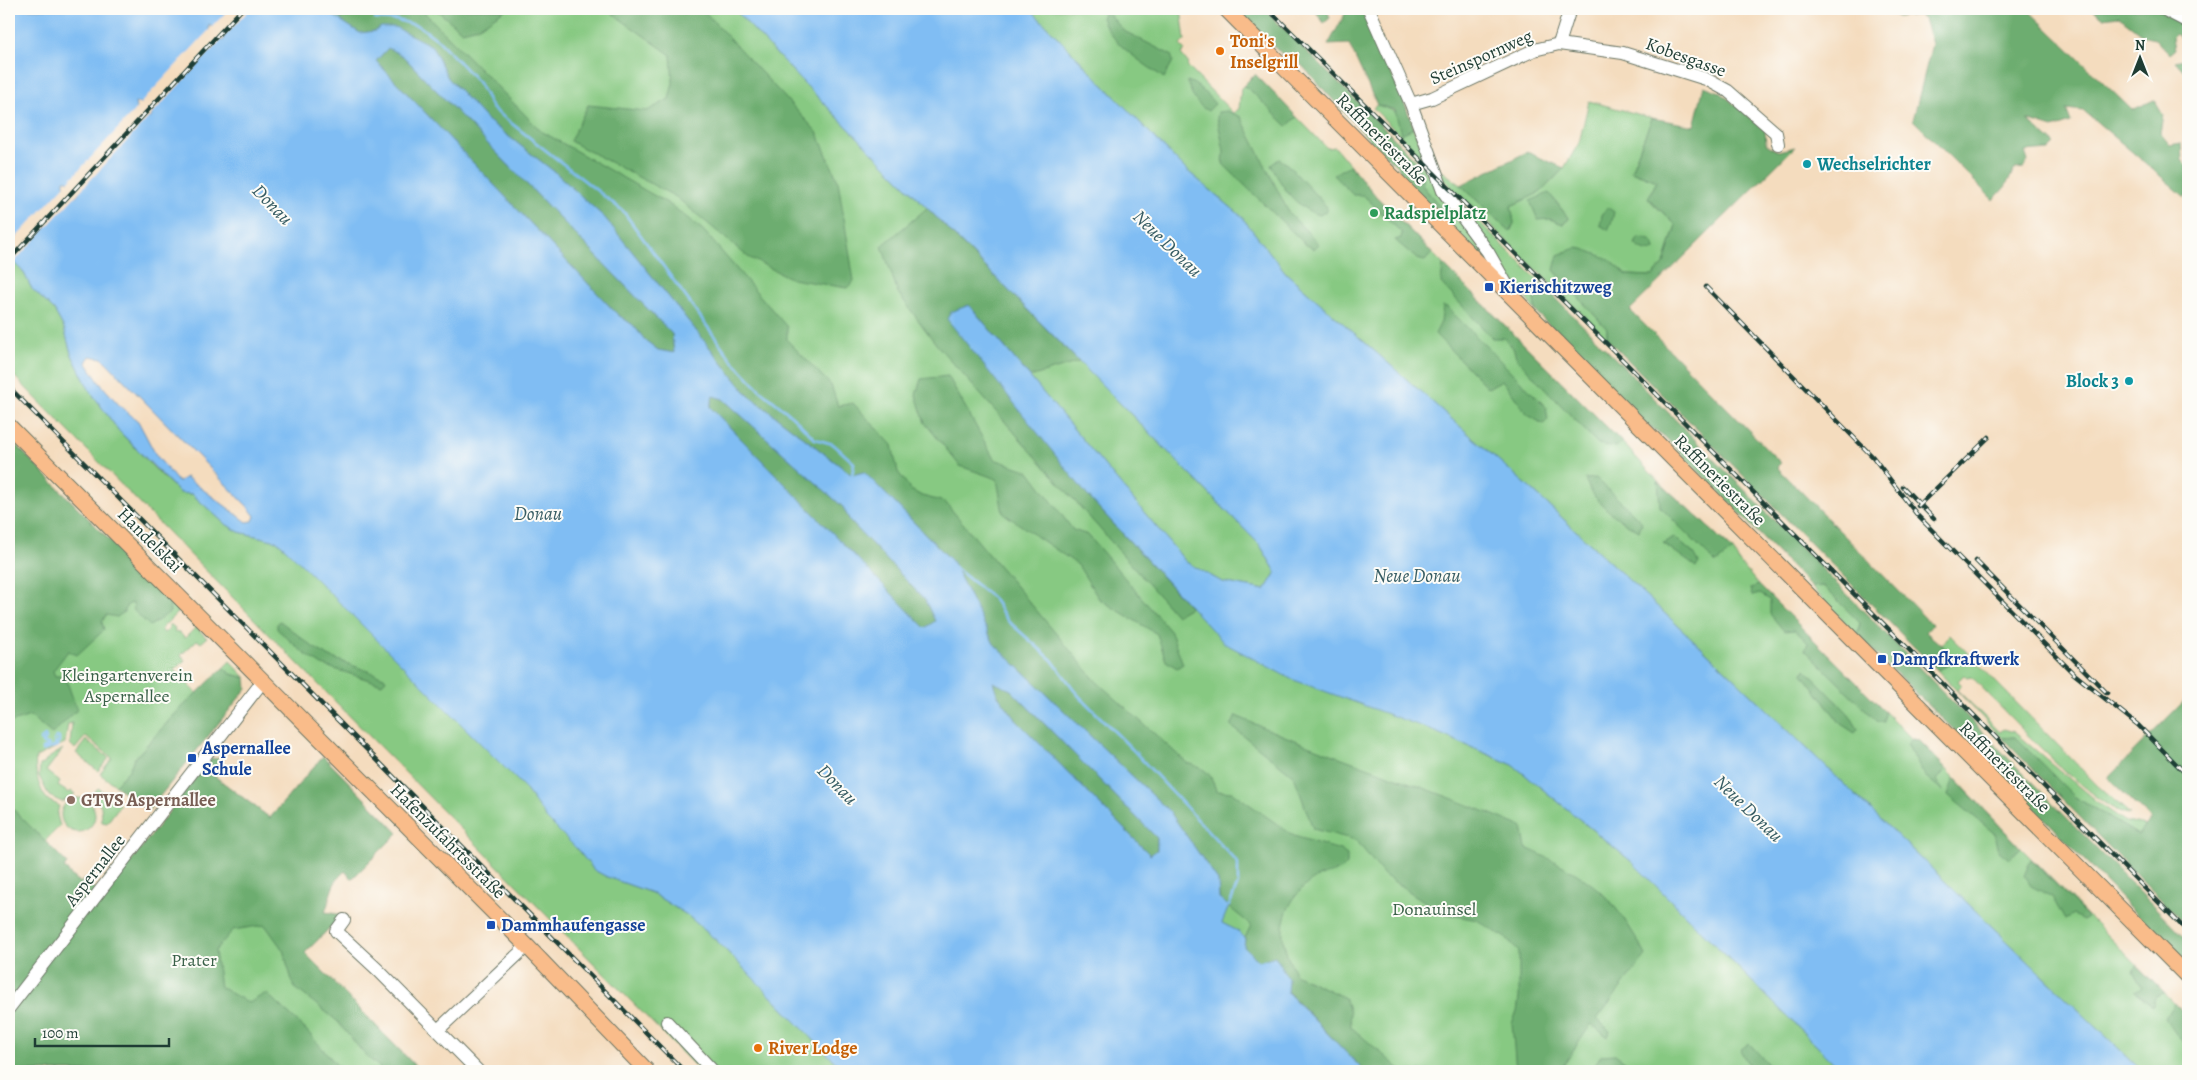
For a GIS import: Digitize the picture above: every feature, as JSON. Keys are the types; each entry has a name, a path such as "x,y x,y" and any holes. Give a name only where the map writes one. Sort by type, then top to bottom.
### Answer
{"main road":[{"name":"Raffineriestraße","path":"1226,9 2188,976"},
{"name":"Handelskai","path":"9,426 263,681"},
{"name":"Hafenzufahrtsstraße","path":"263,681 527,946 646,1071"}],"street":[{"path":"1369,9 1411,104 1443,191 1488,252 1514,299"},
{"name":"Steinspornweg","path":"1411,104 1432,98 1534,50 1559,44 1570,9"},
{"path":"2162,9 2188,22"},
{"name":"Kobesgasse","path":"1559,44 1622,53 1706,79 1728,91 1776,133 1778,144"},
{"name":"Aspernallee","path":"9,1008 263,681"},
{"path":"344,920 336,931 367,959 478,1071"},
{"path":"438,1030 527,946"},
{"path":"667,1022 690,1049 713,1071"}],"green space":[{"name":"Donauinsel","path":"323,9 734,9 803,82 1260,545 1276,572 1265,590 1222,582 1186,562 969,305 951,312 947,320 1087,495 1426,728 1513,765 1632,862 1842,1071 1364,1071 1259,961 1238,931 1221,923 360,33"},
{"path":"342,9 421,9 541,131 669,204 703,230 787,327 787,340 831,385 838,406 853,403 892,445 898,472 911,490 922,496 945,502 1096,681 1187,763 1207,772 1212,779 1216,791 1232,792 1294,836 1340,850 1347,855 1347,864 1344,867 1316,878 1307,884 1288,908 1283,928 1285,948 1295,974 1345,998 1350,1012 1351,1027 1402,1071 1364,1071 1287,991 1288,978 1259,961 1244,947 1245,938 1251,925 1219,899 1218,881 1170,812 994,644 952,561 864,472 852,475 748,395 605,218 556,173 486,119 448,78 432,46 375,31 360,33 341,21"},
{"path":"435,9 506,9 479,27 462,31"},
{"path":"606,9 702,9 817,132 838,181 854,281 847,288 792,279 748,257 676,197 570,141 588,105 647,111 669,99 673,83 671,55"},
{"path":"1030,9 1181,9 1185,40 1180,45 1185,50 1181,54 1189,64 1187,66 1233,113 1239,109 1241,88 1255,74 1327,148 1335,147 1375,195 1622,442 1658,481 1733,550 1739,562 1759,585 1912,739 1919,740 2020,847 2188,1015 2186,1024 2188,1027 2188,1071 2142,1071 1717,662 1531,489 1286,273 1240,215 1184,168"},
{"path":"1233,9 1264,9 1403,147 1422,173 1422,185 1445,213 1443,220 1407,183 1398,167 1372,143 1296,59 1282,54"},
{"path":"1314,9 1327,9 1330,18 1324,23"},
{"path":"1341,9 1361,9 1402,97 1414,128 1401,134 1395,110 1377,105 1349,44 1328,45 1345,14"},
{"path":"1883,9 2027,9 2132,110 2154,100 2163,115 2160,133 2170,145 2181,143 2182,160 2188,166 2188,193 2185,197 2084,111 2066,109 2071,122 2053,128 2027,120 2055,144 2049,150 2025,152 2028,161 2024,168 2015,169 2005,187 1993,200 1913,120 1932,44 1924,19 1918,15 1898,17"},
{"path":"2092,9 2172,9 2187,17 2188,15 2188,44 2176,34 2173,37 2175,49 2169,54 2155,39 2145,37 2118,16 2104,18"},
{"path":"1105,10 1124,31 1171,55 1173,61 1164,78 1128,52 1113,36 1102,18"},
{"path":"388,47 403,56 672,334 674,353 658,350 645,340 633,325 618,315 376,61"},
{"path":"2188,58 2188,75 2175,61"},
{"path":"1255,74 1297,117 1287,126 1249,89 1243,86"},
{"path":"1187,81 1198,87 1215,104 1208,111 1195,99"},
{"path":"1704,86 1720,92 1765,130 1766,144 1778,151 1795,147 1630,310 1781,463 1777,467 1932,625 1926,632 1949,652 1949,665 1937,670 1607,339 1607,329 1554,270 1558,255 1578,247 1609,259 1627,275 1653,276 1664,263 1676,225 1648,198 1657,181 1631,171 1652,118 1694,126"},
{"path":"1589,101 1652,118 1631,171 1657,181 1648,199 1676,225 1664,263 1653,276 1627,275 1609,259 1554,270 1607,329 1607,339 1439,175 1442,171 1461,185 1510,232 1514,223 1511,206 1541,192 1564,168 1579,143","holes":["1554,199 1569,219 1563,224 1550,219"]},
{"path":"1377,105 1389,109 1406,120 1416,134 1428,164 1373,108"},
{"path":"1227,111 1241,117 1289,213 1319,244 1314,249 1305,244 1223,164 1224,151 1217,117 1218,112"},
{"path":"1403,148 1433,176 1487,256 1484,259 1443,220 1445,213 1422,185 1422,173"},
{"path":"1527,152 1564,168 1541,192 1511,206 1514,223 1510,232 1461,185"},
{"path":"1279,159 1286,163 1327,207 1326,211 1320,215 1311,212 1290,195 1271,165"},
{"path":"1350,165 1375,195 1432,253 1425,261 1417,259 1395,240 1401,238 1402,233 1363,195 1353,195 1336,177 1334,174"},
{"path":"1443,186 1542,284 1534,300 1536,312"},
{"path":"1549,193 1569,219 1563,224 1550,219 1538,220 1530,201"},
{"path":"1607,207 1614,212 1608,230 1600,225 1602,215"},
{"path":"927,208 1079,362 1030,377 969,305 1087,495 1190,607 1176,615 936,344 898,293 882,246"},
{"path":"1638,238 1650,240 1655,250 1647,251 1640,248 1635,244"},
{"path":"9,257 24,273 32,289 54,310 64,328 71,353 90,391 119,431 156,470 180,493 192,494 224,523 239,532 277,541 524,787 547,819 576,848 594,870 607,877 652,893 687,915 717,941 844,1071 700,1071 16,378 9,369"},
{"path":"1443,264 1622,442 1616,447 1598,444 1517,359 1513,348 1504,338 1492,338 1441,283"},
{"path":"1542,284 2188,941 2188,957 2178,957 2162,935 2152,931 2051,825 1857,635 1860,623 1823,586 1811,587 1664,436 1643,422 1536,312 1534,300"},
{"path":"1443,306 1447,307 1546,407 1548,420 1543,424 1528,415 1502,380 1488,388 1435,334 1441,322"},
{"path":"948,376 994,459 1029,471 1073,530 1088,535 1171,632 1183,664 1177,668 1166,661 1157,634 1099,599 1078,565 1003,513 997,479 960,466 925,423 916,395 921,379"},
{"path":"713,396 723,399 843,507 850,521 925,600 936,621 925,629 710,407"},
{"name":"Prater","path":"11,440 179,611 161,629 164,633 170,629 168,626 170,624 175,628 174,631 179,632 185,638 196,627 207,638 201,643 197,640 181,655 185,660 174,670 198,694 176,713 134,759 129,770 115,785 100,774 112,758 86,736 75,749 70,744 72,723 68,724 65,743 36,757 37,774 42,791 48,800 59,806 57,815 60,826 45,841 67,863 64,868 68,873 81,883 84,879 104,897 210,759 222,758 213,775 270,818 323,756 398,833 352,879 345,871 313,900 324,912 342,915 305,953 420,1071 9,1071 9,442"},
{"path":"11,440 169,600 170,612 150,626 134,611 133,603 127,605 124,612 117,617 106,615 102,622 104,630 77,655 68,651 53,671 55,676 65,676 77,710 52,734 30,716 9,723 9,442"},
{"path":"1596,478 1642,522 1639,531 1615,516 1594,496 1585,479"},
{"path":"1658,481 1733,550 1716,563 1660,507"},
{"path":"1674,537 1694,554 1699,563 1696,567 1663,543"},
{"path":"1759,585 1885,711 1884,722 1878,722 1805,650 1808,643 1795,630 1784,631 1770,614 1770,600 1760,594 1752,596 1750,588"},
{"path":"1823,586 1860,623 1857,635 1811,587"},
{"path":"280,621 313,647 330,657 384,677 386,680 382,684 322,665 305,654 277,629 277,624"},
{"path":"1950,635 2098,786 2130,814 2115,809 2096,797 2073,778 1972,677 1968,678 1964,675 1958,681 1962,685 1957,690 2000,732 2004,729 2014,732 2096,801 2126,822 2145,826 2138,835 2075,797 2015,737 2002,738 1937,670 1949,665 1949,652 1940,646"},
{"path":"230,661 246,678 231,674 223,668"},
{"path":"223,668 231,674 246,678 247,688 148,811 115,785 129,770 134,759 176,713"},
{"path":"1805,669 1849,714 1858,729 1855,733 1841,724 1803,674"},
{"path":"993,681 1011,690 1157,838 1157,851 1150,855 1018,722 997,694"},
{"path":"2188,697 2188,927 2002,738 2015,737 2075,797 2138,835 2151,819 2108,778"},
{"path":"1236,716 1522,827 1526,848 1566,868 1594,886 1621,915 1646,955 1597,1019 1610,1031 1608,1037 1591,1024 1560,1071 1516,1071 1512,1023 1517,1012 1519,998 1519,952 1507,939 1477,920 1442,913 1384,875 1356,840 1313,829 1294,776 1231,726"},
{"path":"1912,739 1919,740 1946,769 1937,780 1943,791 1925,776 1907,744"},
{"path":"86,740 109,758 98,771 76,753"},
{"path":"63,749 46,771 60,782 58,786 69,793 71,791 75,794 62,802 49,796 39,776 40,765"},
{"name":"Prater","path":"323,756 398,833 352,879 345,871 340,876 332,890 325,912 342,915 305,953 420,1071 384,1071 366,1056 336,1020 294,987 283,950 265,925 233,930 215,951 220,987 249,1003 266,993 307,1031 342,1071 9,1071 9,797 13,809 67,863 64,868 68,873 81,883 84,879 103,897 210,759 222,758 213,775 270,818"},
{"path":"1954,778 2020,847 2009,859 1999,851 1995,834 1948,795"},
{"path":"98,788 120,805 107,823 102,822 101,806 92,795"},
{"path":"78,798 85,799 90,803 94,808 94,822 90,827 85,831 78,832 71,831 66,827 62,822 61,815 62,808 66,803 71,799"},
{"path":"2031,859 2088,917 2083,920 2073,915 2065,920 2052,897 2031,886 2024,876"},
{"path":"2136,965 2164,993 2155,997 2153,1006 2135,991 2142,987 2133,971"},
{"path":"2174,1003 2188,1015 2186,1024 2188,1027 2188,1047 2178,1037 2165,1018"},
{"path":"1749,1043 1774,1071 1752,1071 1740,1050"},
{"path":"1615,1054 1630,1065 1628,1071 1591,1071 1601,1055"}],"water":[{"name":"Donau","path":"9,9 323,9 360,33 375,31 381,27 395,27 432,46 448,78 486,119 556,173 605,218 748,395 852,475 864,472 952,561 994,644 1170,812 1218,881 1219,899 1229,906 1222,923 1238,931 1245,938 1244,947 1259,961 1275,956 1288,978 1287,992 1364,1071 844,1071 717,941 687,915 652,893 607,877 594,870 576,848 547,819 524,787 277,541 239,532 224,523 192,494 180,493 119,431 90,391 71,353 64,328 54,310 32,289 24,273 9,257","holes":["209,25 225,36 224,40 220,41 209,30","388,48 403,56 672,334 674,353 658,350 645,340 633,325 618,315 376,61","135,103 140,103 152,113 151,118 145,118 136,108","64,180 68,180 79,191 78,195 75,196 64,185","90,356 102,358 248,507 255,516 253,521 247,522 186,477 178,482 156,455 138,421 120,406 99,382 86,362","713,396 723,399 843,507 850,521 925,600 935,621 925,628 710,407","993,682 1011,690 1157,838 1157,850 1150,855 1018,722 997,694"]},
{"name":"Neue Donau","path":"734,9 1030,9 1184,168 1240,215 1286,273 1531,489 1717,662 2142,1071 1842,1071 1632,862 1513,765 1426,728 1291,679 1224,643 1087,495 947,319 951,312 969,305 1186,562 1222,582 1265,590 1276,572 1260,545 803,82"}],"pier":[{"path":"229,9 250,9 12,264 9,261 9,245 66,184 77,194 67,183 138,107 149,116 138,106"}],"waterway":[{"path":"375,19 397,20 419,26 438,40 479,83 492,108 623,211 731,359 760,390 792,416 815,439 833,444 854,463 852,475 855,478"},
{"path":"953,566 993,598 1008,621 1052,660 1079,696 1132,749 1238,863 1238,884 1229,906"},
{"path":"43,742 46,739 45,736 40,740 43,744 49,745 48,747 46,747 46,745 48,746 42,749 42,751 57,746"},
{"path":"54,741 56,737 59,738 59,742 55,744 58,746"}],"railway":[{"path":"9,260 242,9"},
{"path":"1268,9 1606,343 2188,932"},
{"path":"1706,287 1873,457 1918,516 2073,673 2138,725 2188,776"},
{"path":"9,387 684,1071"},
{"path":"1918,506 1989,437"},
{"path":"1903,487 1934,519"},
{"path":"1976,561 2107,693"}],"place":[{"name":"Toni's Inselgrill","path":"1220,51"},
{"name":"Wechselrichter","path":"1807,164"},
{"name":"Radspielplatz","path":"1374,213"},
{"name":"Kierischitzweg","path":"1489,287"},
{"name":"Block 3","path":"2129,381"},
{"name":"Dampfkraftwerk","path":"1882,659"},
{"name":"Aspernallee Schule","path":"192,758"},
{"name":"GTVS Aspernallee","path":"71,800"},
{"name":"Dammhaufengasse","path":"491,925"},
{"name":"River Lodge","path":"758,1048"}],"park label":[{"name":"Kleingartenverein Aspernallee","path":"127,685"}]}
